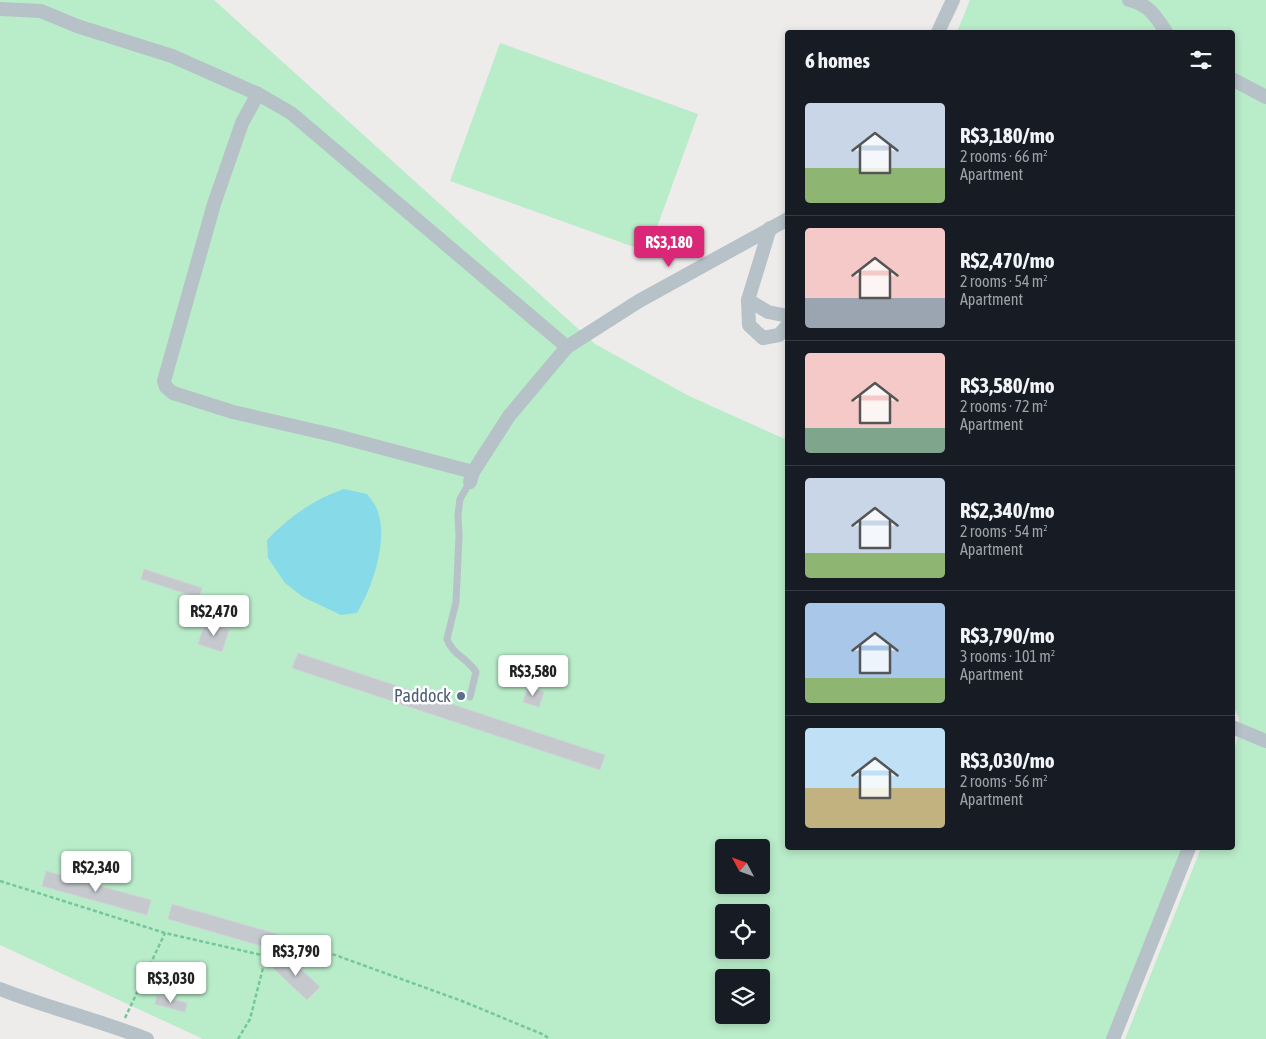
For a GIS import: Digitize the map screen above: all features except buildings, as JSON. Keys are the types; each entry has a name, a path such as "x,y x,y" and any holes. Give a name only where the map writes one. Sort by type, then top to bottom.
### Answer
{"street":[{"path":"939,30 953,0"},
{"path":"1129,0 1147,7 1156,16 1165,30"},
{"path":"0,9 41,11 58,16 77,26 172,56 258,94 299,120 567,347"},
{"path":"1235,81 1266,97"},
{"path":"258,94 242,123 214,204 164,381 171,397 333,435 471,477 509,416 567,347 639,301 785,220"},
{"path":"770,228 748,300 749,325 763,338 779,335 785,328"},
{"path":"748,300 768,312 785,315"},
{"path":"1235,728 1266,741"},
{"path":"1113,1039 1188,850"},
{"path":"0,989 33,1002 120,1028 147,1039"}],"lane":[{"path":"470,697 476,672 468,662 448,645 447,639 456,602 460,500 471,477"}],"path":[{"path":"0,881 166,933 266,956 293,949 324,951 462,1001 550,1039"},
{"path":"120,1028 166,933"},
{"path":"238,1039 250,1019 266,956"}],"green space":[{"path":"0,0 214,0 595,344 689,396 785,439 785,850 1185,850 1109,1039 203,1039 0,945"},
{"path":"970,0 1266,0 1266,1039 1125,1039 1200,850 1235,850 1235,748 1239,732 1239,718 1235,709 1235,30 958,30"},
{"path":"500,43 698,114 648,252 450,181"}],"water":[{"path":"344,489 367,494 376,507 380,519 381,532 378,561 369,590 357,613 341,615 303,597 285,583 268,558 267,540 284,524 312,503"}],"place":[{"name":"Paddock","path":"461,696"}]}
